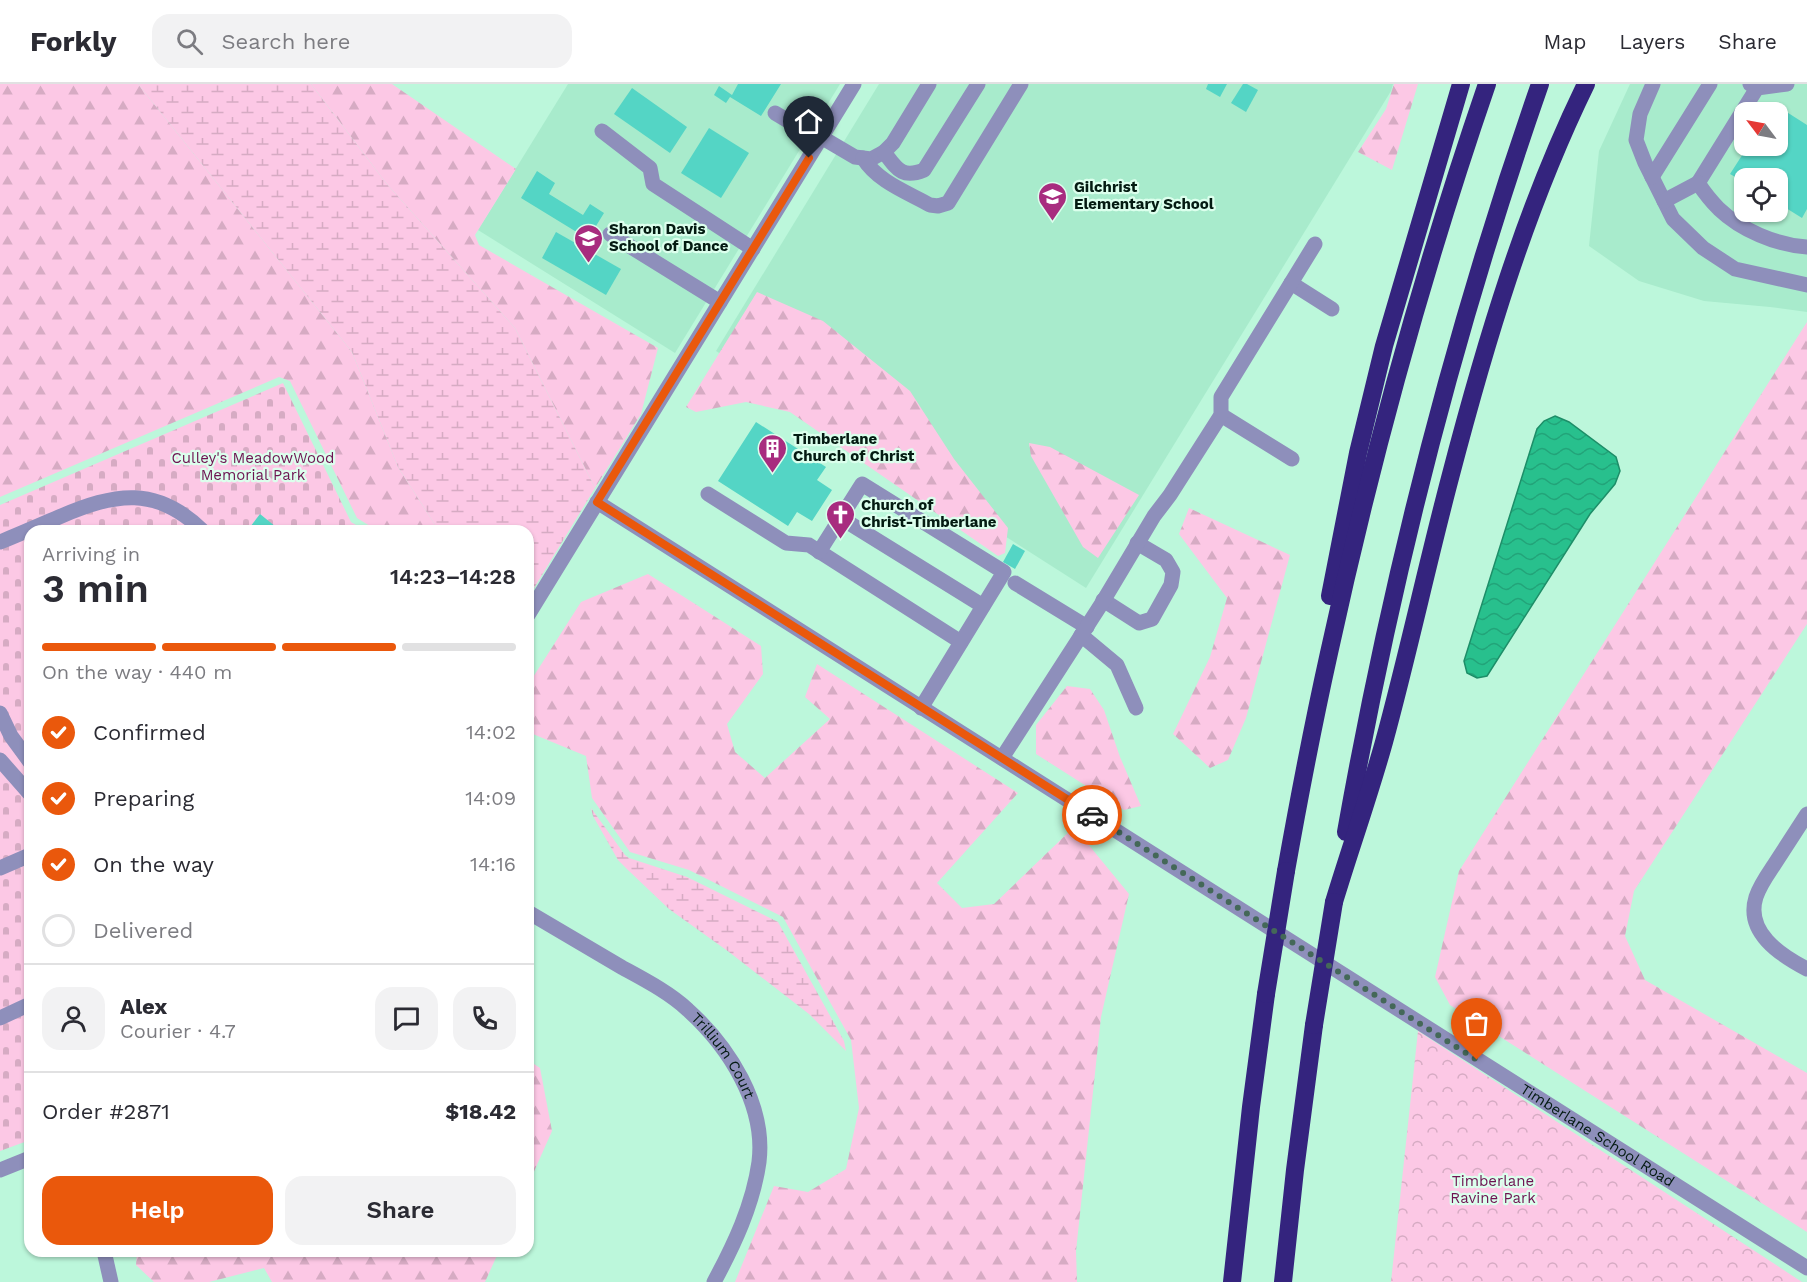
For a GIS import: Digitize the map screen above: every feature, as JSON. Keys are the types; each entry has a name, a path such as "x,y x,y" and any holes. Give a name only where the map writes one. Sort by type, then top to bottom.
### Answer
{"highway":[{"path":"1306,764 1335,564 1368,409 1390,324 1461,84"},
{"path":"1232,1282 1248,1129 1266,994 1306,764 1345,581 1390,400 1429,262 1487,84"},
{"path":"1283,1282 1314,1024 1363,740 1413,515 1467,315 1540,84"},
{"path":"1334,902 1384,743 1450,477 1495,319 1533,208 1586,84"}],"street":[{"path":"775,113 844,152 855,157 871,159 884,152 893,143 929,84"},
{"path":"884,152 896,168 904,173 914,174 924,170 978,84"},
{"path":"863,158 869,168 879,177 930,205 938,206 948,203 1021,84"},
{"path":"1653,84 1640,114 1636,140 1673,219 1703,248 1735,268 1807,285"},
{"path":"1652,177 1710,84"},
{"path":"1664,201 1698,183 1753,86 1788,84"},
{"path":"534,605 820,139 849,86"},
{"path":"602,131 650,168 652,184 753,249"},
{"path":"1698,183 1719,209 1742,227 1772,239 1807,247"},
{"path":"610,234 720,302"},
{"path":"1002,758 1084,631 1137,543 1221,415 1221,397 1315,244"},
{"path":"1291,283 1332,309"},
{"path":"1221,415 1292,459"},
{"path":"819,552 862,484 1004,572 921,708"},
{"path":"708,494 786,543 809,545 961,642"},
{"path":"39,525 88,504 124,497 164,503 196,525"},
{"name":"Timberlane School Road","path":"597,502 1807,1268"},
{"path":"841,519 983,606"},
{"path":"0,542 24,532"},
{"path":"1103,600 1139,623 1152,619 1171,585 1173,572 1166,560 1137,543"},
{"path":"1015,583 1084,631 1117,665 1136,708"},
{"path":"0,713 11,736 24,754"},
{"path":"0,760 24,787"},
{"path":"1807,814 1764,880 1756,896 1754,909 1760,932 1770,944 1807,969"},
{"path":"0,868 24,858"},
{"name":"Trillium Court","path":"534,915 652,984 687,1009 710,1032 732,1062 743,1082 758,1123 759,1161 743,1222 714,1282"},
{"path":"0,1018 24,1007"},
{"path":"0,1170 24,1160"},
{"path":"105,1257 111,1282"}],"shaded area":[{"path":"568,84 840,84 675,353 478,230"},
{"name":"Gilchrist Elementary School","path":"879,84 1393,84 1391,91 1086,588 716,351"},
{"path":"1630,84 1807,84 1807,312 1704,301 1639,281 1589,246 1599,151"}],"green space":[{"path":"0,84 138,84 352,352 398,467 435,525 368,525 357,518 290,381 279,377 0,497"},
{"path":"138,84 311,84 386,183 515,328 595,488 534,588 534,525 435,525 398,467 352,352"},
{"path":"311,84 392,84 516,169 475,235 479,245 658,348 641,414 595,488 515,328 386,183"},
{"path":"1394,84 1418,84 1392,170 1358,152 1386,109"},
{"path":"757,292 823,321 910,391 954,459 1008,528 1005,553 998,556 790,412 746,402 696,412 686,407"},
{"path":"1807,322 1807,624 1634,891 1625,936 1645,980 1807,1073 1807,1232 1450,1005 1435,977 1459,871"},
{"name":"Culley's MeadowWood Memorial Park","path":"283,383 351,522 356,525 24,525 24,1142 0,1151 0,505"},
{"path":"1029,443 1050,447 1139,495 1098,558 1083,547 1031,456"},
{"path":"1189,508 1290,555 1246,718 1228,760 1210,768 1173,734 1210,657 1227,598 1179,534"},
{"path":"648,574 761,646 763,674 727,724 735,752 765,778 830,719 805,697 817,664 1018,793 937,883 962,908 994,904 1074,827 1129,894 1101,1017 1076,1251 1077,1282 735,1282 774,1186 808,1192 846,1169 859,1108 851,1040 783,917 689,870 630,852 592,798 586,756 534,734 534,676 581,602"},
{"path":"1067,686 1090,689 1104,710 1120,757 1141,806 1124,810 1036,754 1036,725"},
{"path":"591,808 629,858 687,877 778,922 844,1041 846,1051 809,1014 669,909 629,871 618,860 593,816"},
{"name":"Timberlane Ravine Park","path":"1418,1031 1802,1282 1391,1282"},
{"path":"534,1064 540,1068 552,1131 534,1172"},
{"path":"137,1257 496,1257 485,1282 272,1282 264,1268 209,1282 154,1282 136,1265"}],"water":[{"path":"1555,416 1569,422 1616,457 1620,471 1615,484 1590,514 1487,676 1477,678 1467,673 1464,661 1537,429 1544,421"}],"building":[{"path":"738,84 781,84 761,116 730,97 726,103 714,95 719,86 732,95"},
{"path":"1208,84 1227,84 1220,97 1206,89"},
{"path":"1243,84 1258,90 1246,112 1231,103"},
{"path":"632,88 687,127 670,153 614,114"},
{"path":"1788,113 1807,125 1807,209 1802,218 1788,209 1788,168 1734,168 1734,176 1730,174 1742,156 1788,156"},
{"path":"709,128 749,153 721,198 681,173"},
{"path":"537,171 555,183 549,194 583,215 590,204 604,213 588,239 521,198"},
{"path":"556,232 621,269 606,295 542,258"},
{"name":"Timberlane Church of Christ","path":"756,422 826,467 817,480 832,490 812,521 797,512 788,526 718,481"},
{"path":"260,514 274,525 252,525"},
{"path":"1013,544 1025,551 1015,569 1003,562"}],"way so far":[{"path":"1092,815 1477,1060"}],"place":[{"name":"Gilchrist Elementary School","path":"1053,222"},
{"name":"Sharon Davis School of Dance","path":"588,264"},
{"name":"Timberlane Church of Christ","path":"772,474"},
{"name":"Church of Christ-Timberlane","path":"840,540"}],"route":[{"path":"809,158 597,502 1092,815"}]}
